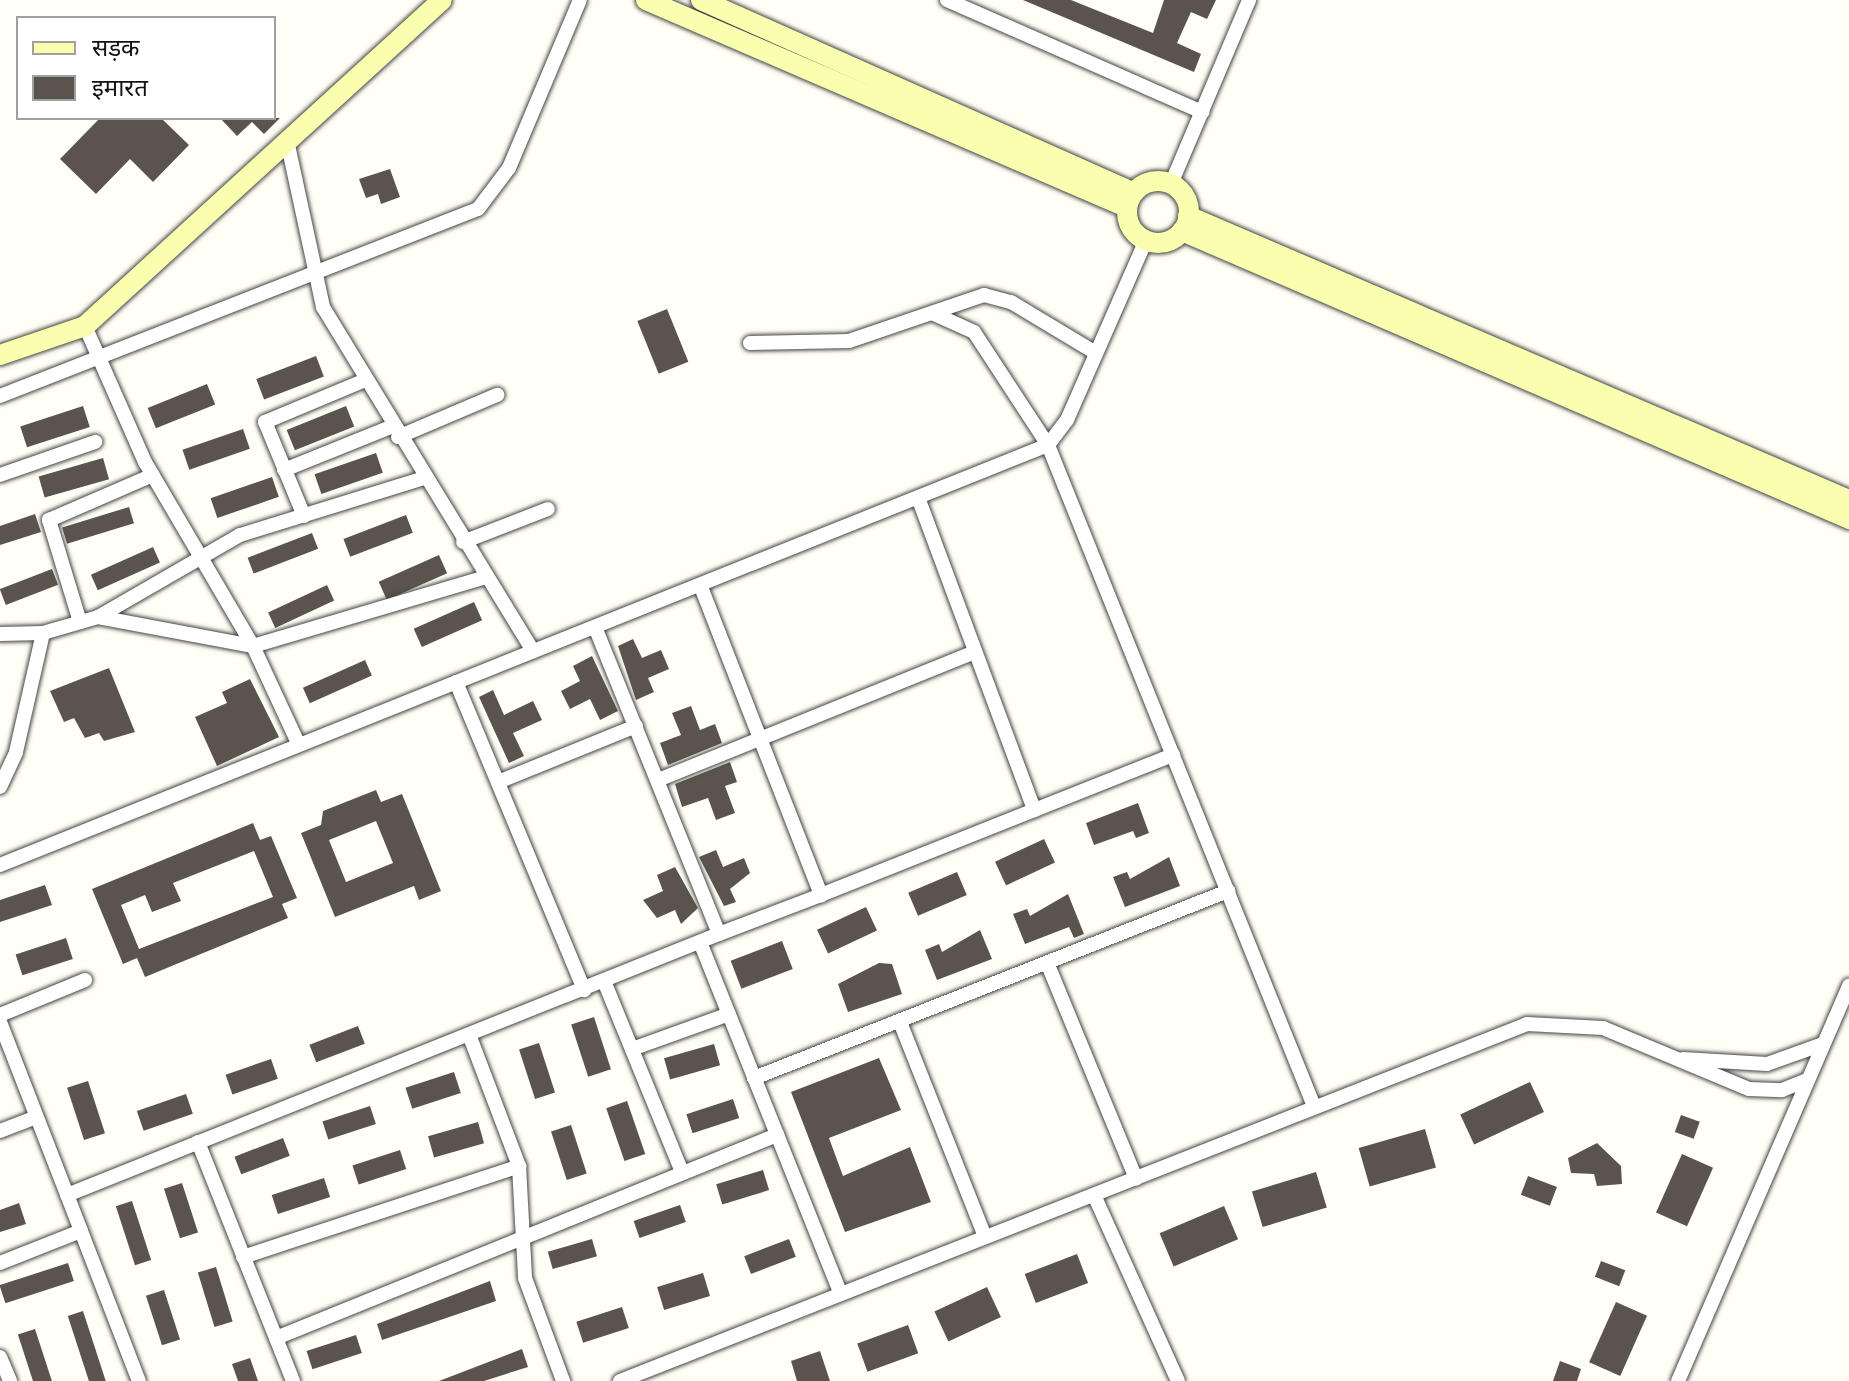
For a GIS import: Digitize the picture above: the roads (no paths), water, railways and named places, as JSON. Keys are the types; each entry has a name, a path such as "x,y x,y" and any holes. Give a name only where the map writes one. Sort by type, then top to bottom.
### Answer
{"main road":[{"path":"0,355 85,326 288,145 442,0"},
{"path":"646,0 1130,200"},
{"path":"701,0 1130,200"},
{"path":"1130,200 1155,181 1171,184 1185,197 1185,223"},
{"path":"1130,200 1134,233 1146,240 1161,243 1185,223"},
{"path":"1185,223 1849,500"},
{"path":"1185,223 1849,519"}],"street":[{"path":"0,396 312,274 489,199 580,0"},
{"path":"947,0 1202,112"},
{"path":"1171,184 1249,0"},
{"path":"288,145 312,274 363,381 533,651"},
{"path":"0,865 297,741 596,629 1048,445 1096,353 1146,240"},
{"path":"750,343 849,341 995,296 1096,353"},
{"path":"932,313 974,332 1048,445 1313,1104"},
{"path":"85,326 153,475 253,646 297,741"},
{"path":"304,516 264,428 269,418 363,381"},
{"path":"284,470 497,395"},
{"path":"0,475 95,442"},
{"path":"80,622 49,520 153,475"},
{"path":"0,634 43,633 98,617 202,561 240,535 424,478"},
{"path":"919,500 1034,810"},
{"path":"463,542 548,509"},
{"path":"98,617 253,646 486,577"},
{"path":"701,587 821,895"},
{"path":"596,629 719,934"},
{"path":"0,787 16,752 43,633"},
{"path":"658,780 759,742 975,652"},
{"path":"456,682 584,990"},
{"path":"498,782 636,726"},
{"path":"67,1195 1173,755"},
{"path":"754,1078 1048,965 1228,891"},
{"path":"700,942 841,1294"},
{"path":"1048,965 1136,1179"},
{"path":"0,1015 85,980"},
{"path":"604,981 682,1172"},
{"path":"1678,1381 1849,985"},
{"path":"632,1049 729,1014"},
{"path":"0,1022 139,1381"},
{"path":"900,1022 985,1237"},
{"path":"620,1381 1136,1179 1313,1104 1527,1024 1603,1028 1749,1089 1782,1090 1807,1080"},
{"path":"470,1037 519,1166 525,1278 563,1381"},
{"path":"1675,1059 1767,1064 1823,1044"},
{"path":"0,1131 36,1117"},
{"path":"276,1338 521,1233 777,1135"},
{"path":"198,1142 293,1381"},
{"path":"243,1257 519,1166"},
{"path":"1094,1195 1178,1381"},
{"path":"0,1263 81,1231"},
{"path":"0,1357 10,1381"}]}
